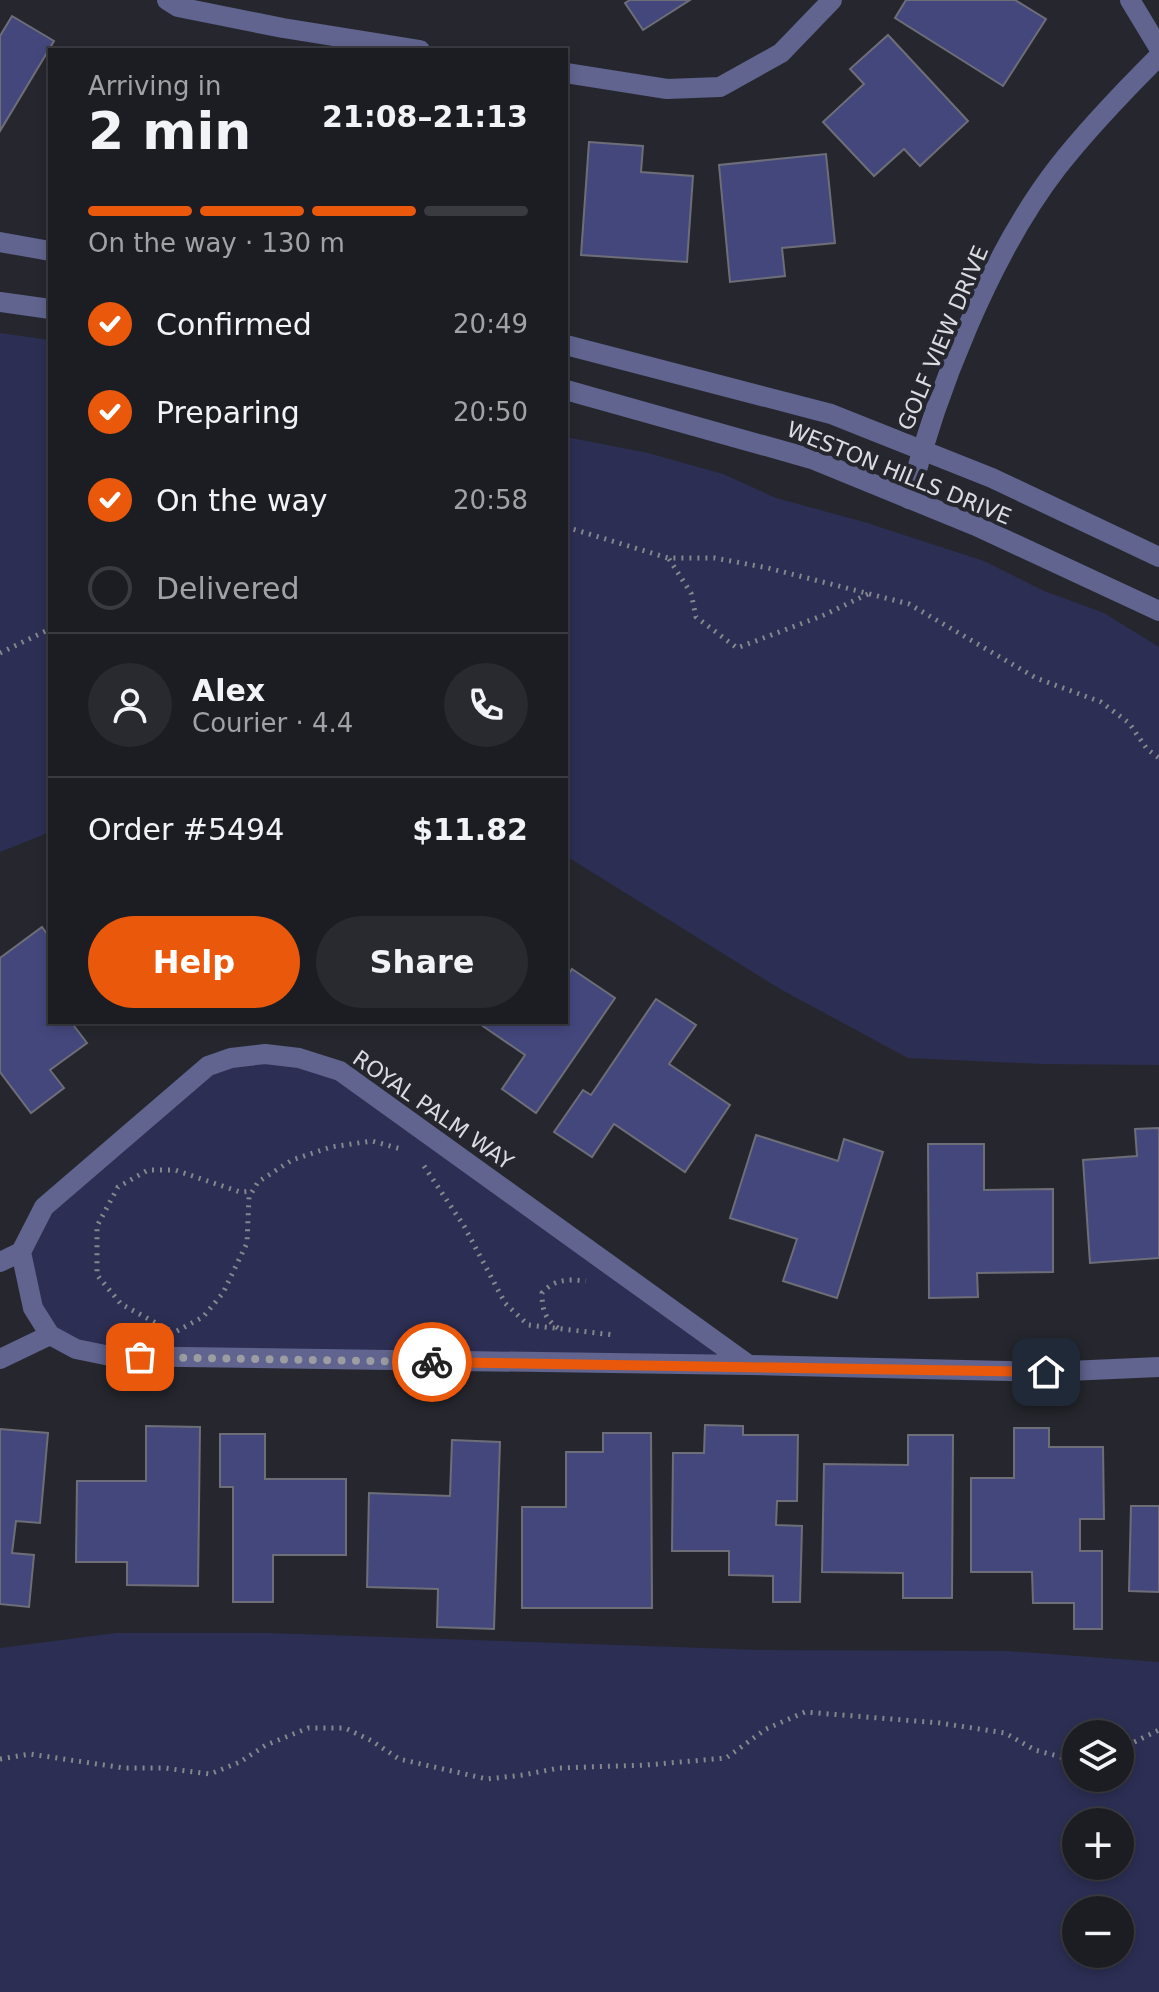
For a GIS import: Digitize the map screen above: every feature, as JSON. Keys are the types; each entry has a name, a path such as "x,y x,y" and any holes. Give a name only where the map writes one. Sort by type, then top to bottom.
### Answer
{"street":[{"path":"167,0 178,7 268,25 408,48"},
{"path":"568,73 667,89 720,87 781,53 832,0"},
{"path":"1130,0 1159,48"},
{"name":"GOLF VIEW DRIVE","path":"909,499 921,450 975,312 1014,233 1055,169 1100,116 1159,56"},
{"path":"0,242 48,251"},
{"path":"0,302 48,309"},
{"name":"WESTON HILLS DRIVE","path":"568,346 831,414 992,478 1159,557"},
{"name":"WESTON HILLS DRIVE","path":"568,391 812,459 976,526 1159,611"},
{"name":"ROYAL PALM WAY","path":"21,1252 44,1207 208,1066 231,1058 265,1054 299,1058 340,1071 749,1365"},
{"path":"0,1262 21,1252 33,1308 50,1335 76,1349 110,1356 1046,1372 1159,1367"},
{"path":"0,1359 50,1335"}],"path":[{"path":"568,528 668,558 715,558 768,568 909,604 1036,678 1101,702 1129,723 1147,749 1159,758"},
{"path":"668,558 691,593 696,617 737,648 824,615 868,594"},
{"path":"0,653 48,630"},
{"path":"174,1332 203,1317 223,1293 247,1243 249,1197 258,1182 292,1160 331,1147 372,1141 414,1152"},
{"path":"422,1163 464,1226 505,1303 528,1325 619,1335"},
{"path":"174,1332 121,1304 97,1275 97,1226 118,1187 148,1170 175,1170 240,1192 252,1191"},
{"path":"558,1328 547,1320 542,1293 550,1284 559,1281 591,1282"},
{"path":"170,1357 174,1332"},
{"path":"0,1759 30,1754 124,1768 164,1768 210,1774 240,1762 266,1745 308,1728 345,1728 399,1759 487,1779 559,1768 726,1758 766,1729 805,1712 940,1723 1005,1733 1035,1750 1062,1757"},
{"path":"1134,1742 1159,1730"}],"shaded area":[{"path":"0,333 48,340 48,833 0,852"},
{"path":"568,437 648,453 723,474 776,498 864,522 984,561 1044,591 1104,613 1159,647 1159,1065 908,1058 780,989 568,857"},
{"path":"231,1058 340,1071 749,1365 110,1356 50,1335 21,1252 44,1207"},
{"path":"116,1633 269,1633 762,1650 1009,1651 1159,1662 1159,1992 0,1992 0,1648"}],"building":[{"path":"630,0 690,0 643,30 625,3"},
{"path":"906,0 1015,0 1046,19 1003,86 895,18"},
{"path":"12,16 54,41 0,131 0,36"},
{"path":"888,35 968,121 920,166 904,149 874,176 823,122 864,84 850,69"},
{"path":"589,142 643,146 641,172 693,176 687,262 581,255"},
{"path":"826,154 835,243 782,248 785,276 730,282 719,165"},
{"path":"42,927 48,935 48,1024 73,1024 87,1043 50,1070 64,1088 31,1113 0,1072 0,958"},
{"path":"572,969 615,998 536,1113 502,1089 525,1055 480,1024 568,1024 568,975"},
{"path":"656,999 696,1025 669,1064 730,1105 685,1172 614,1124 592,1157 554,1132 583,1090 591,1095"},
{"path":"1159,1128 1159,1258 1090,1263 1083,1160 1137,1156 1135,1129"},
{"path":"756,1135 838,1161 844,1139 883,1152 837,1298 783,1281 797,1239 730,1218"},
{"path":"928,1144 984,1144 984,1190 1053,1189 1053,1272 977,1273 978,1297 929,1298"},
{"path":"705,1425 743,1426 743,1435 798,1435 797,1501 777,1501 776,1525 802,1526 800,1602 773,1602 773,1576 729,1575 729,1551 672,1551 673,1453 704,1453"},
{"path":"146,1426 200,1427 198,1586 127,1585 127,1562 76,1562 77,1481 146,1481"},
{"path":"1014,1428 1049,1428 1049,1447 1103,1447 1104,1519 1080,1519 1080,1551 1102,1551 1102,1629 1074,1629 1074,1603 1033,1603 1032,1572 971,1572 971,1478 1014,1478"},
{"path":"0,1429 48,1433 40,1523 16,1521 12,1553 34,1555 29,1607 0,1604"},
{"path":"603,1433 651,1433 652,1608 522,1608 522,1507 566,1507 566,1452 603,1452"},
{"path":"220,1434 265,1434 265,1479 346,1479 346,1555 273,1555 273,1602 233,1602 233,1487 220,1487"},
{"path":"908,1435 953,1435 952,1598 903,1598 903,1573 822,1572 824,1464 908,1465"},
{"path":"452,1440 500,1442 494,1629 437,1627 438,1589 367,1587 369,1493 450,1496"},
{"path":"1131,1506 1159,1506 1159,1592 1129,1591"}],"way so far":[{"path":"140,1357 432,1362"}],"route":[{"path":"432,1362 1046,1372"}]}
